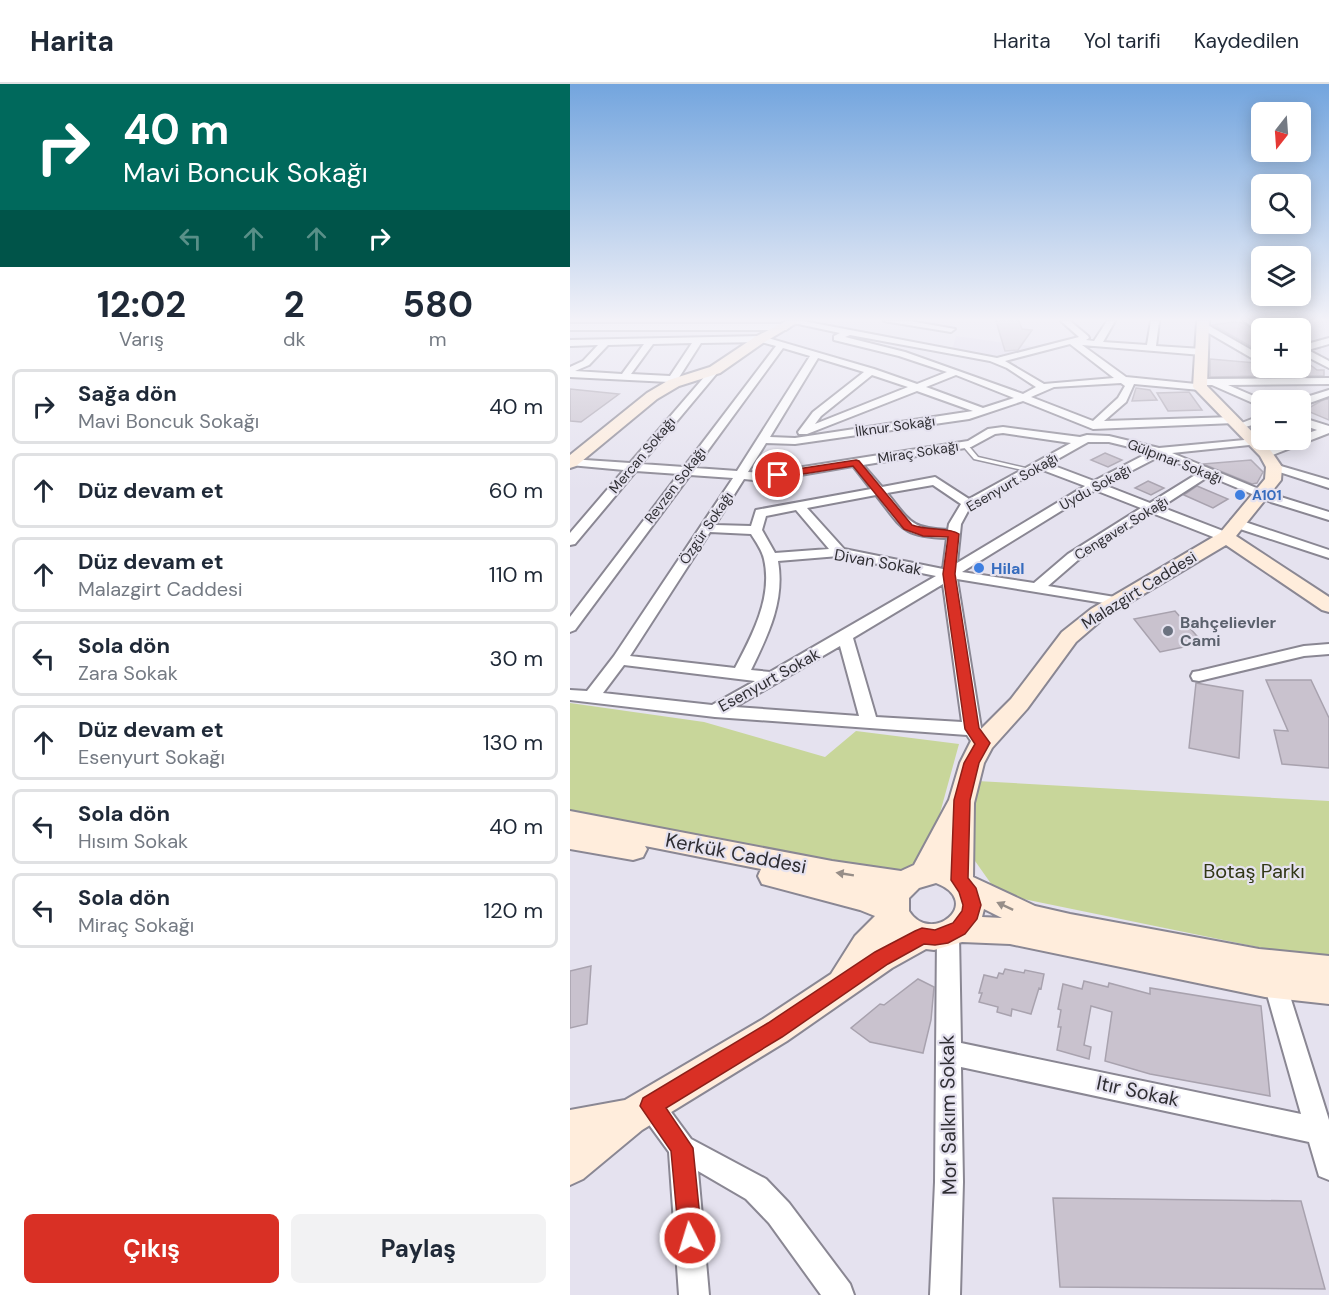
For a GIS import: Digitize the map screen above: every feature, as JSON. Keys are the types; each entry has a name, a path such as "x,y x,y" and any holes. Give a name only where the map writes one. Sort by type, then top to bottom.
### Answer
{"street":[{"path":"637,378 673,382"},
{"path":"673,382 676,378"},
{"path":"570,462 640,404 673,382 689,378"},
{"name":"Mercan Sokağı","path":"570,541 709,378"},
{"name":"Revzen Sokağı","path":"570,627 756,378"},
{"name":"Özgür Sokağı","path":"591,697 620,660 704,528 741,476 801,378"},
{"path":"799,436 817,414 863,378"},
{"path":"889,378 980,413 985,436"},
{"path":"799,436 941,378"},
{"path":"971,378 1094,425 1237,423 1251,420"},
{"path":"1027,378 1043,387"},
{"path":"1085,440 1094,425 1127,394 1130,386 1122,378"},
{"path":"1204,378 1205,384 1251,439"},
{"path":"1279,378 1282,381"},
{"name":"İlknur Sokağı","path":"763,440 980,413 1024,397 1043,387 1068,382 1125,380 1205,384"},
{"path":"1205,384 1329,381"},
{"path":"1205,384 1251,400"},
{"path":"1311,400 1329,393"},
{"path":"1311,424 1327,430"},
{"name":"Miraç Sokağı","path":"570,462 741,476 786,475 965,445 992,432 1003,430 1085,440"},
{"path":"1266,454 1327,430"},
{"name":"Gülpınar Sokağı","path":"1085,440 1128,441 1261,495 1329,516"},
{"name":"Esenyurt Sokağı","path":"977,736 949,574 957,517 969,504 1085,440"},
{"name":"Uydu Sokağı","path":"949,574 1096,485 1163,450 1251,442"},
{"path":"1262,450 1274,467 1327,481"},
{"path":"856,463 908,527 915,531 954,534"},
{"path":"1036,467 1231,530 1329,554"},
{"name":"Malazgirt Caddesi","path":"914,877 962,800 977,736 1030,691 1069,637 1084,623 1231,530 1273,480 1274,467"},
{"name":"Cengaver Sokağı","path":"1037,588 1073,557 1208,472"},
{"path":"741,673 758,639 769,607 773,576 771,557 756,530 760,513 935,481 969,504"},
{"path":"799,506 839,552"},
{"path":"704,528 756,530"},
{"path":"1231,530 1329,606"},
{"name":"Divan Sokak","path":"771,557 839,552 949,574 1116,602"},
{"name":"Esenyurt Sokak","path":"570,695 715,711 918,595 949,574"},
{"path":"845,636 869,723"},
{"path":"1199,676 1304,651 1329,649"},
{"path":"620,660 775,678"},
{"path":"715,711 869,723 977,736"},
{"path":"570,1166 640,1111 775,1030 881,958 943,933 970,913 971,896 963,884 962,800"},
{"name":"Kerkük Caddesi","path":"570,821 832,872 914,877"},
{"name":"Kerkük Caddesi","path":"570,838 801,882 864,899 895,914"},
{"path":"1329,970 1274,975 1158,963 1010,931 910,932 901,925 895,914 894,898 914,877 949,874 963,884 1030,917 1163,945 1274,975 1329,989"},
{"path":"839,986 866,945 895,914"},
{"name":"Mor Salkım Sokak","path":"943,933 949,1182 945,1295"},
{"path":"1274,975 1324,1131 1329,1166"},
{"name":"Itır Sokak","path":"947,1052 1324,1131"},
{"path":"570,1128 640,1111"},
{"path":"640,1111 682,1148 756,1189 779,1213 839,1295"},
{"path":"682,1148 694,1295"}],"lane":[{"path":"965,445 976,458 1036,467"}],"green space":[{"path":"570,703 704,722 825,757 856,731 959,744 929,853 919,867 884,876 570,816"},
{"name":"Botaş Parkı","path":"977,781 1329,801 1329,955 1292,954 1004,895 992,885 975,861 974,830 969,815"}],"building":[{"path":"1136,388 1150,390 1157,400 1132,401"},
{"path":"570,389 619,394 581,422 570,421"},
{"path":"1189,392 1202,410 1168,411 1157,393"},
{"path":"1329,398 1329,420 1311,412 1311,407"},
{"path":"1105,453 1122,460 1108,467 1091,460"},
{"path":"1251,460 1263,472 1257,483 1252,484 1203,464"},
{"path":"1148,481 1164,488 1151,495 1135,488"},
{"path":"1197,486 1228,499 1213,508 1184,495"},
{"name":"Bahçelievler Cami","path":"1175,611 1203,643 1160,652 1134,619"},
{"path":"1266,680 1311,680 1329,718 1329,768 1282,764 1274,730 1288,731"},
{"path":"1196,683 1243,691 1239,758 1189,748"},
{"path":"591,966 587,1024 570,1028 570,971"},
{"path":"1005,969 1044,974 1031,1014 1012,1009 1011,1016 997,1012 998,1007 979,1002 984,975 997,978 999,973 1003,974"},
{"path":"918,979 934,987 931,1020 923,1053 870,1042 851,1028 880,1004 884,1005"},
{"path":"1084,981 1108,987 1109,983 1150,994 1150,988 1261,1006 1270,1096 1150,1074 1105,1061 1112,1012 1091,1006 1084,1045 1091,1047 1089,1059 1057,1050 1061,1027 1058,1027 1061,1010 1058,1009 1063,984 1082,989"},
{"path":"1053,1198 1301,1201 1325,1289 1060,1287"}],"place":[{"name":"A101","path":"1240,495"},
{"name":"Hilal","path":"979,568"},
{"name":"Bahçelievler Cami","path":"1168,631"}],"route":[{"path":"690,1238 682,1148 651,1106 775,1030 881,958 922,936 935,938 948,935 966,922 972,905 967,888 959,880 962,800 972,763 982,743 972,729 949,574 954,534 923,533 908,527 856,463 778,475"}]}
